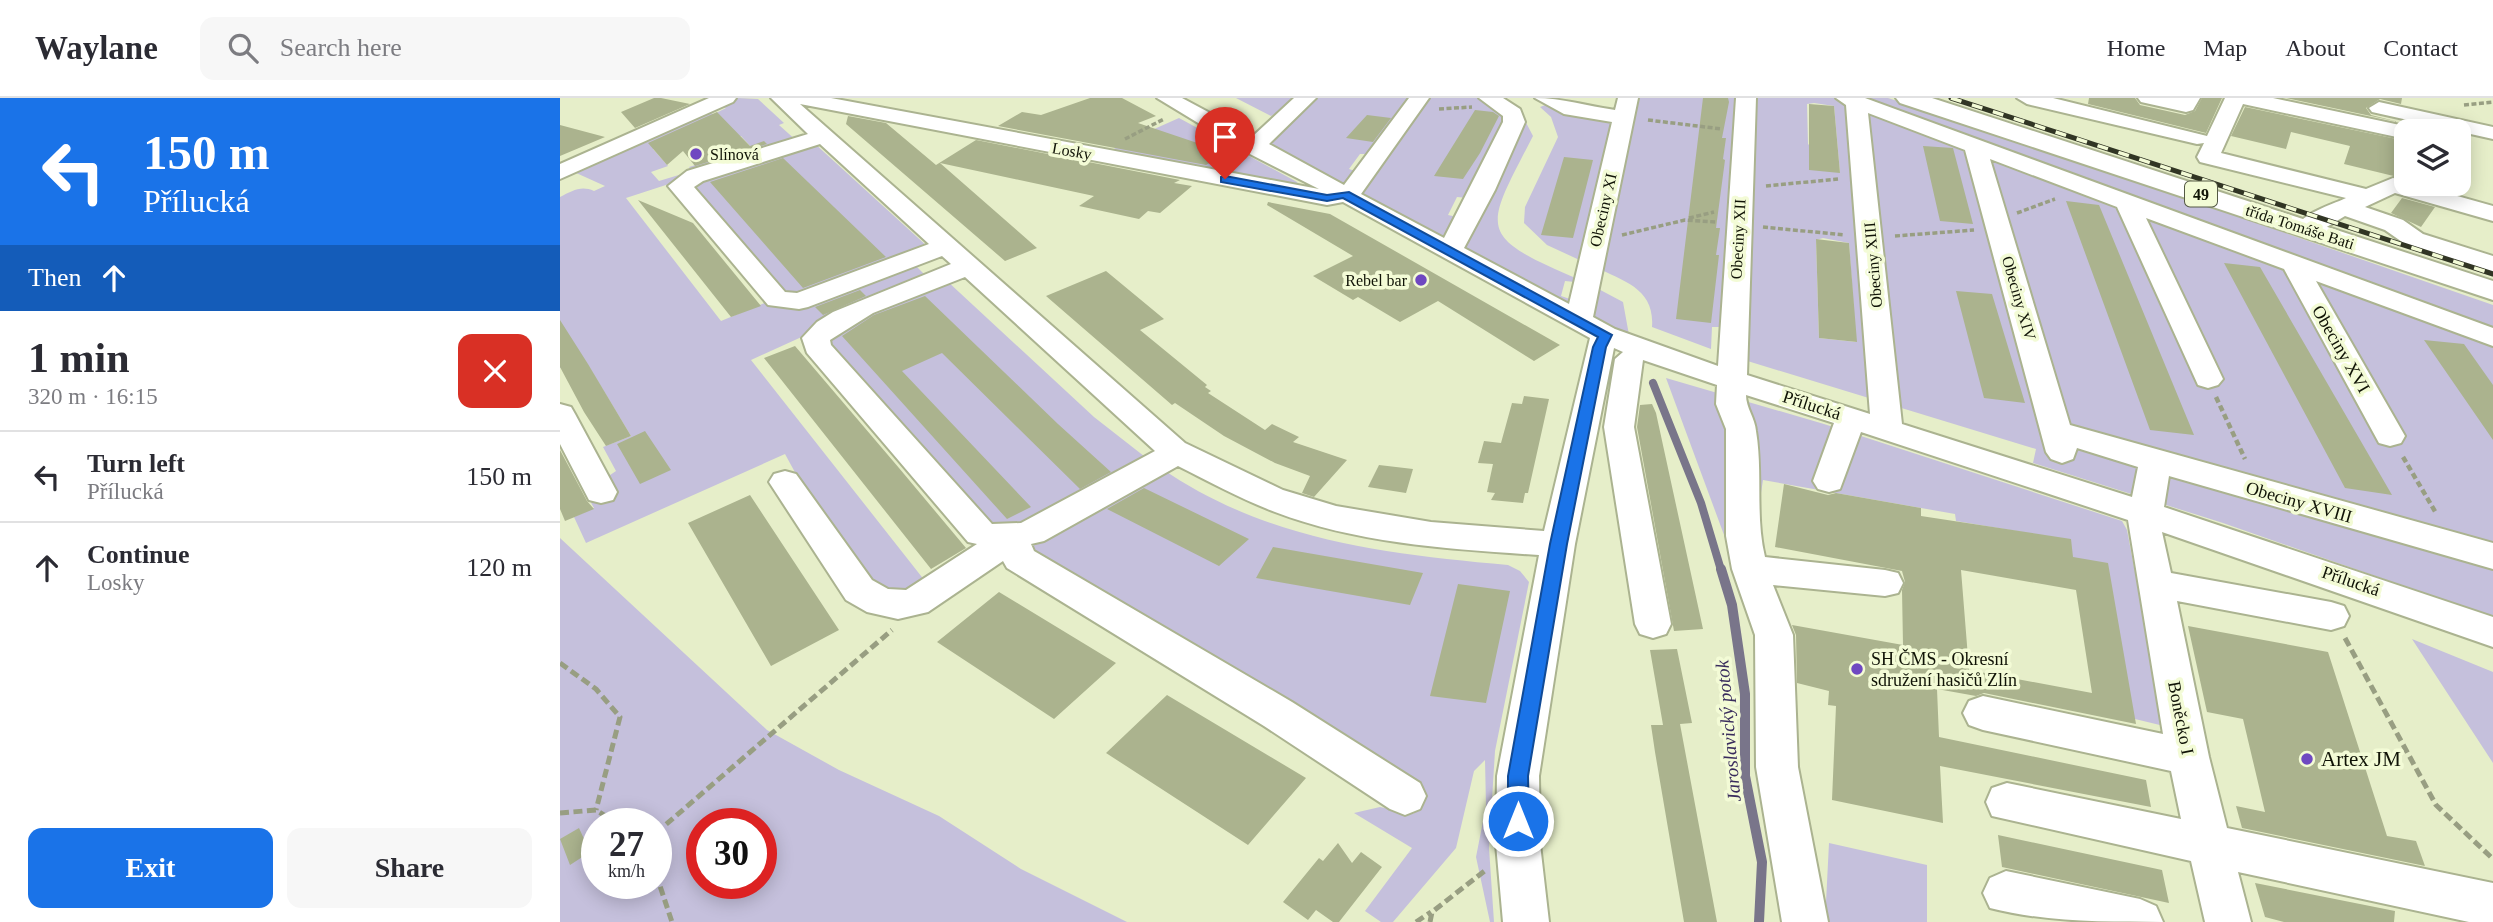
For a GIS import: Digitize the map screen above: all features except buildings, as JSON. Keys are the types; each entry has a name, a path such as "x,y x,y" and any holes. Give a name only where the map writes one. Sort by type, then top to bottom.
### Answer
{"main road":[{"name":"třída Tomáše Bati","path":"1908,98 2493,291"}],"street":[{"path":"560,172 726,98"},
{"path":"781,98 1178,452 1250,489 1306,510 1437,535 1558,544"},
{"name":"Losky","path":"799,98 1327,198 1345,195"},
{"path":"1254,147 1306,98"},
{"path":"1545,98 1571,110 1626,108"},
{"name":"Obeciny XII","path":"1746,98 1731,404 1742,436 1743,536 1750,569 1774,635 1777,767 1805,922"},
{"path":"2027,98 2207,145 2368,196"},
{"path":"2148,98 2186,106 2190,98"},
{"path":"2207,145 2235,98"},
{"path":"2245,98 2394,130"},
{"path":"2332,98 2493,133"},
{"path":"1851,100 2493,338"},
{"name":"Obeciny XIII","path":"1851,100 1871,237 1887,429"},
{"path":"1449,251 1483,190 1514,122 1513,113 1496,102"},
{"path":"1345,195 1352,190 1415,104"},
{"name":"Přílucká","path":"1177,105 1612,341 2144,513 2493,632"},
{"name":"Obeciny XI","path":"1612,341 1588,273 1626,108"},
{"path":"824,136 695,176 680,186 778,299 799,301 947,246"},
{"name":"Obeciny XIV","path":"1975,145 2059,442"},
{"path":"2174,149 2207,145 2360,173"},
{"path":"2306,229 2343,207 2393,185 2492,215"},
{"path":"2118,199 2208,379"},
{"path":"2343,207 2394,225 2414,239 2493,264"},
{"path":"2492,215 2463,219 2455,237 2493,250"},
{"name":"Obeciny XVI","path":"2293,263 2390,436"},
{"path":"970,267 841,318 821,331 816,338 817,347 980,533 1012,538"},
{"path":"1526,922 1518,844 1518,776 1558,544 1600,347 1612,341 1619,427 1653,624"},
{"path":"560,414 601,492"},
{"path":"1829,481 1851,417"},
{"name":"Obeciny XVIII","path":"2059,442 2155,461 2493,556"},
{"path":"785,482 859,590 880,602 898,605 915,602 1012,538 1032,532 1178,452"},
{"path":"2144,513 2155,461"},
{"name":"Boněcko I","path":"2144,513 2188,757 2228,922"},
{"path":"1012,538 1019,559 1278,714 1405,796"},
{"path":"1750,569 1885,583"},
{"path":"2155,584 2336,621"},
{"path":"1983,713 2188,757"},
{"path":"2007,802 2493,905"},
{"path":"2006,893 2140,922"}],"path":[{"path":"1415,104 1496,102"},
{"path":"1098,156 1177,105"},
{"path":"1626,108 1744,132"},
{"path":"1741,189 1864,176"},
{"path":"1871,237 1998,224 2066,195 2118,199"},
{"path":"2208,379 2260,491"},
{"path":"2390,436 2456,546"},
{"path":"2336,621 2348,648 2436,805 2493,859"},
{"path":"672,819 900,623"},
{"path":"560,663 596,689 620,717 597,808"},
{"path":"560,813 581,811"},
{"path":"1416,922 1518,844"},
{"path":"664,899 672,922"},
{"path":"1430,922 1432,912"}],"shaded area":[{"path":"737,98 758,99 784,123 779,125 798,142 626,198 721,321 772,300 912,262 929,279 751,360 925,581 901,596 874,583 797,476 785,454 586,543 574,517 594,508 585,492 616,471 603,447 631,436 585,360 560,368 560,197 577,190 594,191 605,186 574,172 705,112 714,114 726,108 719,106","holes":["741,136 752,148 689,167 692,171 659,181 651,172 668,166 653,149 711,145"]},
{"path":"1236,98 1301,98 1271,116"},
{"path":"1311,98 1415,98 1369,154 1360,154 1349,169 1355,171 1349,184 1344,184 1268,142"},
{"path":"1423,98 1483,98 1509,116 1468,198 1457,197 1448,215 1457,217 1450,238 1443,238 1360,193"},
{"path":"1630,98 1740,98 1722,327 1712,327 1711,349 1652,327 1652,314 1643,295 1627,282 1595,267"},
{"path":"1750,98 1888,98 1986,129 2493,305 2493,617 2223,523 2033,463 2036,449 1741,359","holes":["1807,104 1834,106 1840,173 1808,144","1823,238 1849,243 1856,342 1819,338 1816,240"]},
{"path":"1548,104 1615,122 1586,263 1547,245 1524,223 1525,207 1558,137 1551,117 1540,107"},
{"path":"1521,113 1533,136 1505,192 1499,211 1499,226 1505,239 1520,251 1578,279 1575,282 1565,281 1561,296 1573,300 1576,304 1564,304 1464,249"},
{"path":"1179,118 1298,184 1296,187 1106,154 1125,142"},
{"path":"813,142 928,247 787,298 689,182"},
{"path":"946,280 1094,417 1149,460 1029,527 998,533 825,347 826,333"},
{"path":"1591,285 1623,302 1629,335 1592,317"},
{"path":"1666,378 1824,424 2122,521 2127,530 2164,726 2135,719 2072,558 2069,540 1956,521 1955,514 1763,480 1753,545 1727,543"},
{"path":"1161,468 1242,512 1284,527 1372,548 1508,565 1520,571 1529,582 1495,751 1489,848 1494,922 1490,922 1476,857 1486,806 1485,760 1474,771 1456,848 1393,922 1381,922 1365,911 1412,848 1354,813 1380,807 1413,814 1426,798 1317,725 1032,551 1034,542"},
{"path":"560,538 767,730 839,770 939,816 1021,869 1127,922 560,922"},
{"path":"2412,639 2493,672 2493,763"},
{"path":"1829,843 1927,865 1927,922 1825,922"}],"waterway":[{"name":"Jaroslavický potok","path":"1653,383 1701,503 1721,570"},
{"name":"Jaroslavický potok","path":"1721,569 1732,605 1745,694 1745,776 1762,862 1759,922"}],"railway":[{"path":"1951,98 2493,274"}],"place":[{"name":"Slínová","path":"696,154"},
{"name":"Rebel bar","path":"1421,280"},
{"name":"SH ČMS - Okresní sdružení hasičů Zlín","path":"1857,669"},
{"name":"Artex JM","path":"2307,759"}],"route":[{"path":"1225,179 1327,198 1345,195 1605,335 1600,347 1558,544 1518,776 1518,821"}]}
